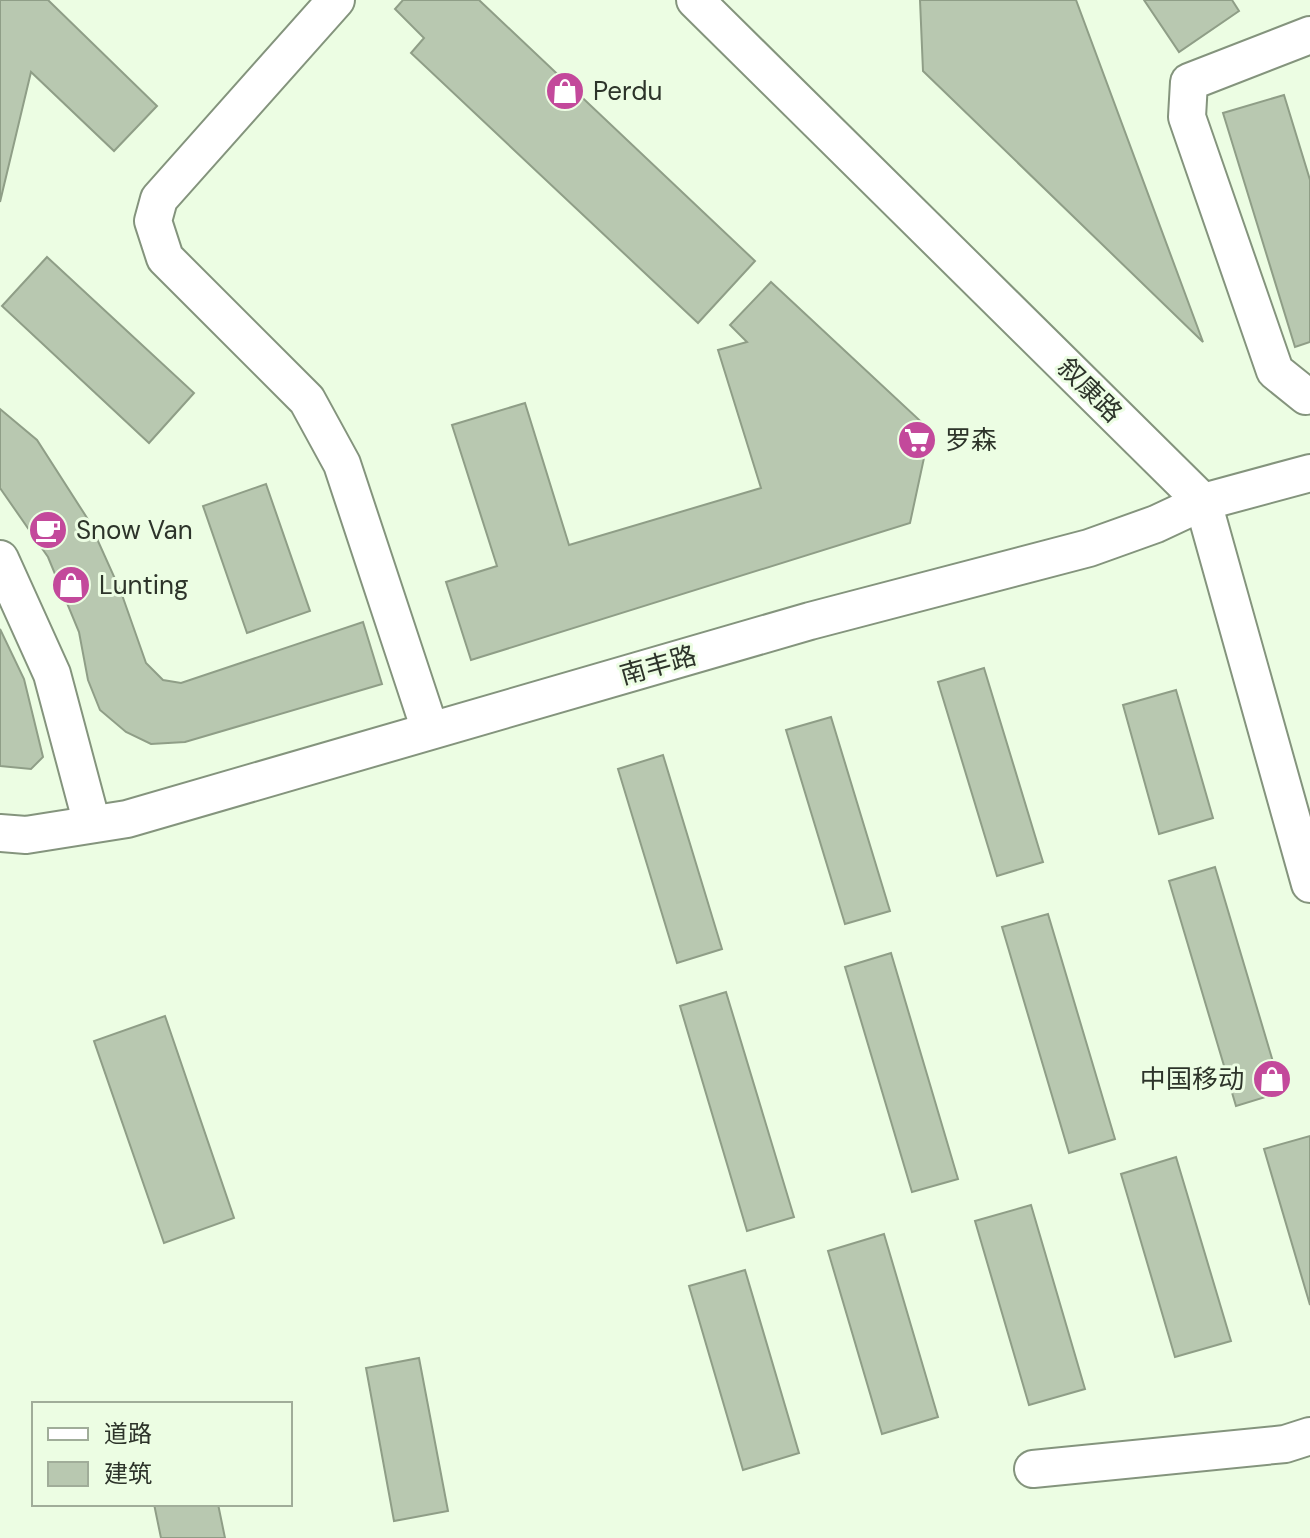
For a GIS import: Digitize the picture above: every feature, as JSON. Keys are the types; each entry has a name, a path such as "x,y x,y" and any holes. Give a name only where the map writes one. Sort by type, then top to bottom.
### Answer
{"street":[{"path":"336,0 159,199 153,221 165,258 307,400 342,464 430,730"},
{"name":"叙康路","path":"695,0 1203,502 1310,884"},
{"path":"1310,35 1189,82 1187,117 1275,371 1306,396 1310,395"},
{"name":"南丰路","path":"0,833 26,835 127,819 795,625 1089,548 1156,524 1203,502 1310,473"},
{"path":"0,559 52,674 92,824"},
{"path":"1033,1469 1285,1444 1310,1436"}],"building":[{"path":"0,0 48,0 157,106 114,151 31,72 0,202"},
{"path":"403,0 479,0 755,261 698,323 411,53 424,38 395,9"},
{"path":"920,0 1076,0 1203,342 923,71"},
{"path":"1144,0 1232,0 1239,11 1179,52"},
{"path":"1284,95 1310,180 1310,342 1295,347 1223,113"},
{"path":"47,257 194,393 149,443 2,306"},
{"path":"771,282 930,430 910,523 471,660 446,582 497,566 452,425 525,403 569,545 761,488 718,350 747,342 730,325"},
{"path":"0,409 37,440 89,521 121,592 146,663 163,680 181,683 363,622 382,684 185,742 151,744 126,732 100,710 88,680 79,632 48,557 0,488"},
{"path":"266,484 310,611 247,633 203,506"},
{"path":"0,629 24,679 43,757 31,769 0,766"},
{"path":"984,668 1043,862 997,876 938,682"},
{"path":"1176,690 1213,818 1159,834 1123,705"},
{"path":"831,717 890,911 845,924 786,730"},
{"path":"663,755 722,949 677,963 618,769"},
{"path":"1215,867 1282,1092 1236,1106 1169,881"},
{"path":"1048,914 1115,1139 1069,1153 1002,927"},
{"path":"891,953 958,1179 912,1192 845,967"},
{"path":"726,992 794,1217 747,1231 680,1006"},
{"path":"165,1016 234,1218 164,1243 94,1041"},
{"path":"1310,1136 1310,1305 1264,1149"},
{"path":"1176,1157 1231,1341 1175,1357 1121,1174"},
{"path":"1031,1205 1085,1389 1029,1405 975,1221"},
{"path":"884,1234 938,1417 882,1434 828,1251"},
{"path":"745,1270 799,1453 743,1470 689,1286"},
{"path":"419,1358 448,1511 394,1521 366,1368"},
{"path":"154,1506 218,1506 225,1538 161,1538"}],"place":[{"name":"Perdu","path":"565,91"},
{"name":"罗森","path":"917,440"},
{"name":"Snow Van","path":"48,530"},
{"name":"Lunting","path":"71,585"},
{"name":"中国移动","path":"1272,1079"}]}
